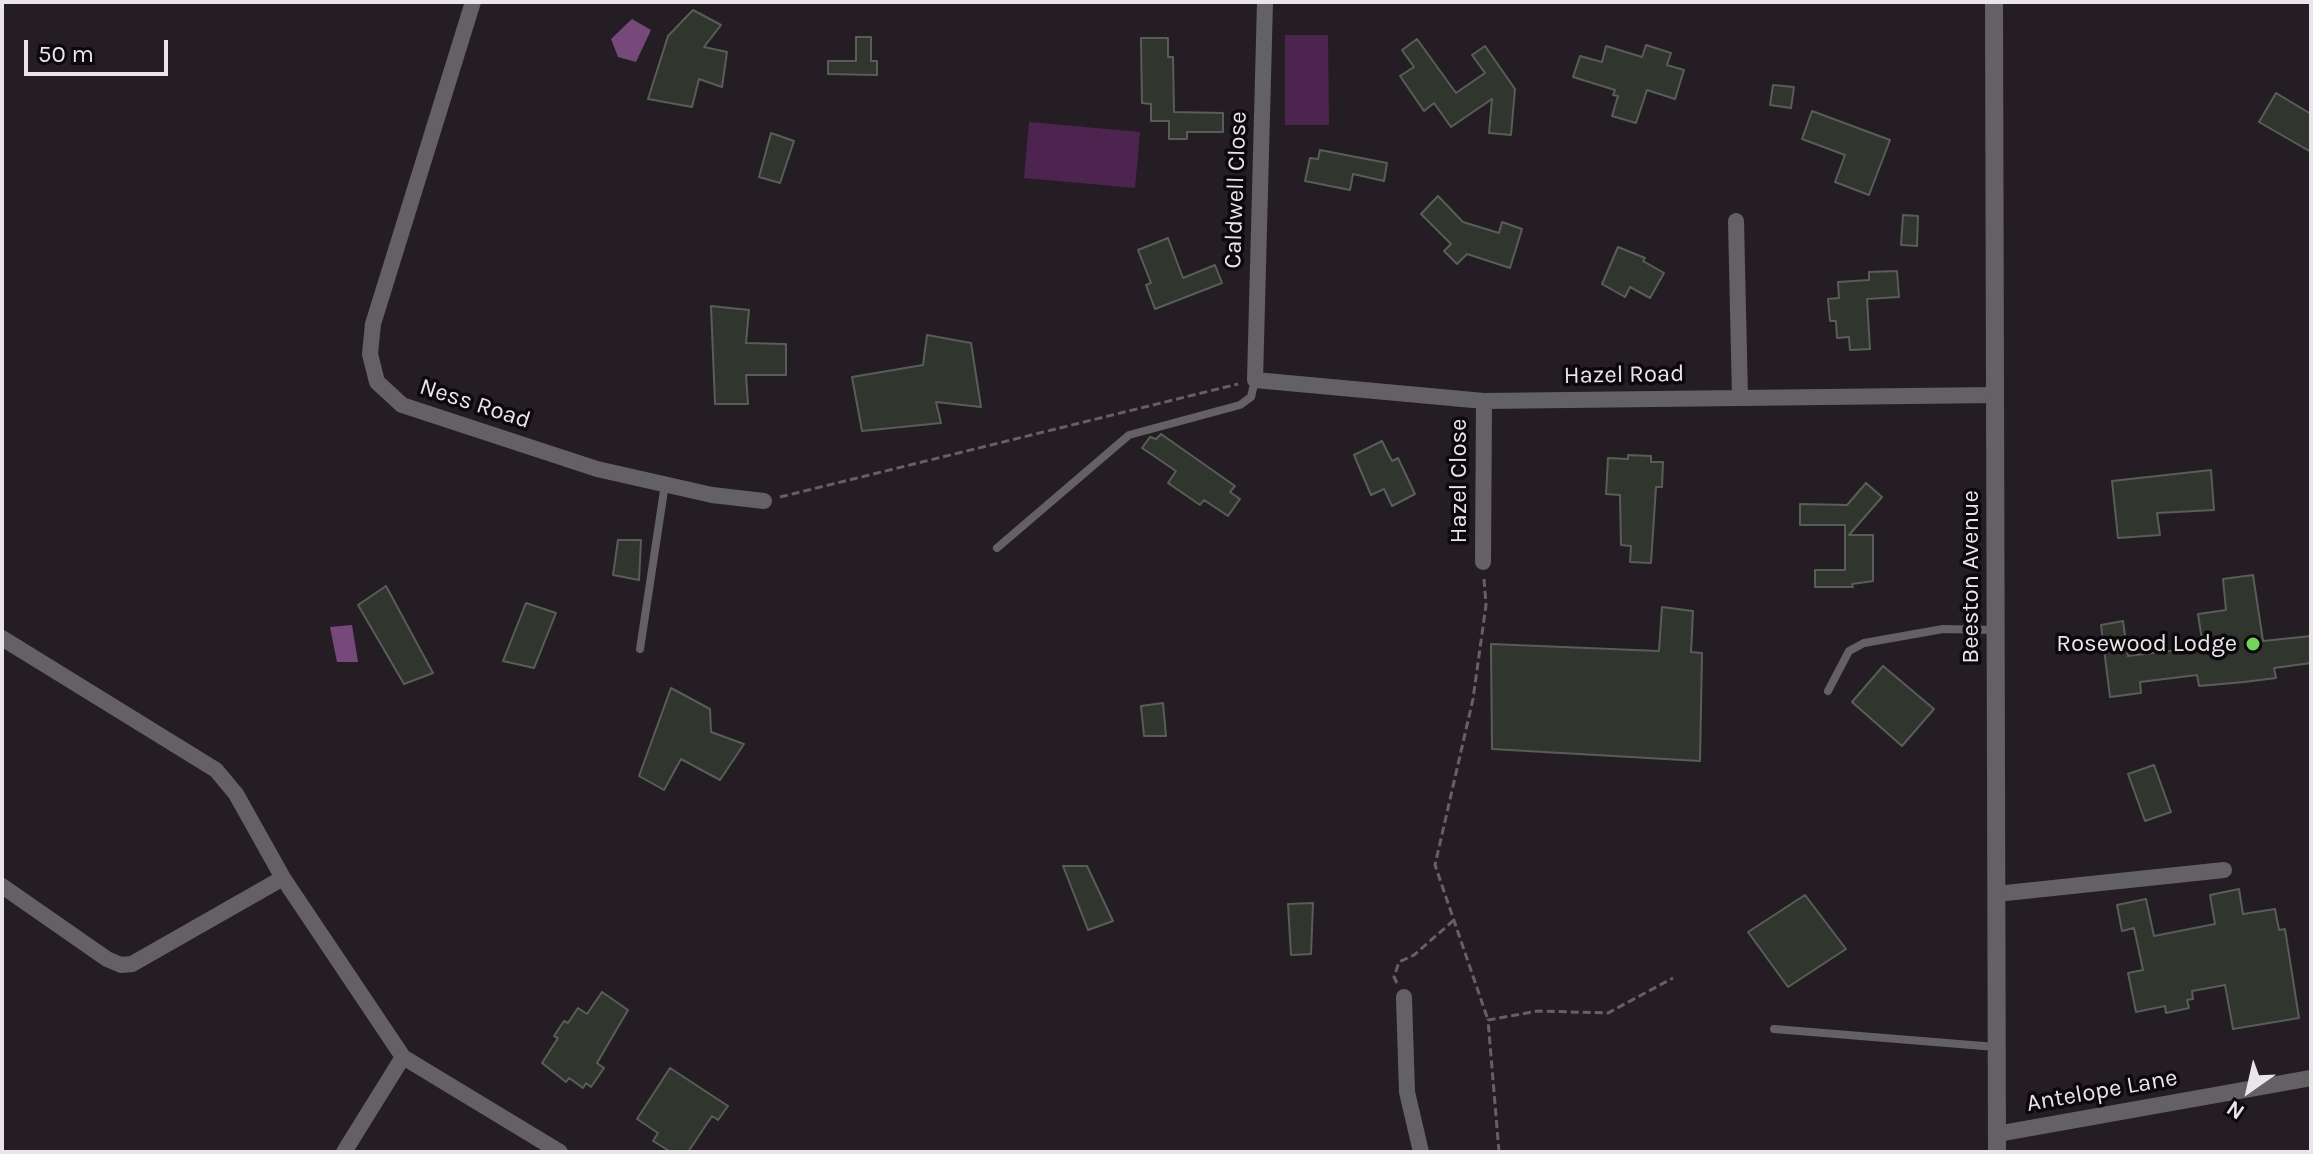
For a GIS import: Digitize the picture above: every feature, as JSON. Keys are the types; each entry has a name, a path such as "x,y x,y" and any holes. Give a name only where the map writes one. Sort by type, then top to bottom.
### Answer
{"street":[{"name":"Ness Road","path":"473,2 373,324 370,354 377,382 402,405 597,469 712,495 764,501"},
{"name":"Caldwell Close","path":"1255,380 1265,2"},
{"name":"Beeston Avenue","path":"1994,2 1997,1143"},
{"path":"1736,221 1740,398"},
{"name":"Hazel Road","path":"1255,380 1484,401 1995,395"},
{"name":"Hazel Close","path":"1483,562 1484,401"},
{"path":"2,638 216,770 236,794 283,878 403,1057 560,1152"},
{"path":"1996,894 2224,870"},
{"path":"2,886 107,959 121,965 132,964 283,878"},
{"path":"1404,997 1407,1092 1421,1152"},
{"path":"344,1152 403,1057"},
{"name":"Antelope Lane","path":"1997,1143 2311,1078"}],"lane":[{"path":"997,548 1129,435 1240,405 1251,397 1255,380"},
{"path":"640,649 665,484"},
{"path":"1828,691 1849,651 1864,643 1943,629 1995,630"},
{"path":"1774,1029 1996,1047"}],"path":[{"path":"764,501 1255,380"},
{"path":"1483,562 1486,605 1473,699 1435,865 1488,1020 1499,1152"},
{"path":"1404,997 1394,977 1399,962 1414,955 1454,920"},
{"path":"1488,1020 1538,1011 1608,1013 1673,978"}],"shaded area":[{"path":"632,19 651,30 636,62 618,57 611,39"},
{"path":"1285,35 1328,35 1329,125 1285,125"},
{"path":"1029,122 1140,132 1135,188 1024,178"},
{"path":"352,625 358,662 337,662 330,627"}],"building":[{"path":"693,10 721,25 704,47 727,52 722,87 699,79 692,107 648,99 668,36"},
{"path":"856,37 871,37 871,61 877,61 877,75 828,74 828,61 856,61"},
{"path":"1141,38 1168,38 1168,57 1173,57 1174,112 1223,113 1223,132 1187,132 1187,139 1169,139 1169,121 1151,121 1151,104 1142,103"},
{"path":"1417,39 1456,93 1485,73 1472,55 1485,46 1515,89 1511,135 1489,133 1492,99 1451,127 1434,103 1424,111 1400,76 1414,67 1402,50"},
{"path":"1646,45 1671,53 1667,65 1684,70 1675,99 1647,90 1636,123 1612,116 1618,96 1613,95 1615,90 1573,77 1580,56 1602,62 1606,46 1642,57"},
{"path":"1773,85 1794,87 1791,108 1770,105"},
{"path":"2276,93 2311,114 2311,152 2259,122"},
{"path":"1812,111 1890,140 1869,195 1835,182 1845,155 1802,139"},
{"path":"771,133 794,141 780,183 759,177"},
{"path":"1320,150 1387,163 1384,181 1353,174 1350,190 1305,181 1310,158 1318,159"},
{"path":"1438,196 1463,222 1499,233 1502,222 1522,229 1510,268 1467,254 1457,264 1444,251 1451,244 1421,214"},
{"path":"1903,215 1918,216 1917,246 1901,245"},
{"path":"1168,238 1183,278 1215,265 1222,283 1155,309 1146,285 1151,283 1138,250"},
{"path":"1618,247 1645,258 1643,261 1664,273 1650,298 1630,287 1625,297 1602,284"},
{"path":"1897,271 1899,297 1867,299 1870,349 1850,350 1849,337 1837,338 1836,321 1830,321 1828,299 1839,298 1838,282 1869,280 1869,272"},
{"path":"711,306 749,310 746,343 786,344 786,375 746,375 748,404 715,404"},
{"path":"927,335 971,343 981,407 936,402 941,423 862,431 852,377 923,365"},
{"path":"1161,434 1235,486 1230,492 1240,499 1228,516 1204,500 1200,505 1168,483 1176,471 1142,448 1150,437 1156,439"},
{"path":"1382,441 1392,461 1398,458 1415,494 1392,506 1384,489 1371,495 1354,455"},
{"path":"1628,455 1651,456 1651,462 1663,462 1662,487 1656,487 1651,563 1630,562 1631,546 1621,545 1620,495 1606,494 1608,458 1628,459"},
{"path":"2211,470 2214,510 2157,513 2160,535 2118,538 2112,481"},
{"path":"1866,483 1882,497 1849,535 1873,535 1873,581 1852,584 1853,587 1815,587 1815,570 1845,570 1845,525 1800,525 1800,504 1847,505"},
{"path":"618,540 641,540 639,580 613,575"},
{"path":"2253,575 2263,641 2311,636 2311,663 2274,668 2276,678 2244,682 2199,686 2197,675 2140,682 2141,693 2110,697 2101,625 2123,621 2128,656 2203,647 2198,614 2226,610 2223,579"},
{"path":"386,586 433,673 404,684 358,605"},
{"path":"526,603 556,613 534,668 503,661"},
{"path":"1662,607 1693,611 1691,652 1702,653 1700,761 1492,749 1491,644 1659,651"},
{"path":"1883,666 1934,709 1902,746 1852,702"},
{"path":"671,688 710,709 711,732 744,744 720,780 681,759 664,790 639,776"},
{"path":"1163,703 1166,736 1144,736 1141,706"},
{"path":"2154,765 2171,812 2145,821 2128,774"},
{"path":"1063,866 1087,866 1113,921 1088,930"},
{"path":"2239,889 2243,914 2275,909 2279,930 2285,929 2299,1018 2233,1029 2225,985 2192,991 2193,999 2187,1000 2189,1008 2166,1013 2165,1006 2136,1012 2128,973 2143,970 2134,928 2122,931 2117,905 2146,899 2154,936 2215,924 2210,895"},
{"path":"1805,895 1846,949 1788,987 1748,932"},
{"path":"1313,903 1311,954 1291,955 1288,904"},
{"path":"602,992 628,1010 597,1063 604,1068 591,1087 586,1083 583,1088 569,1078 566,1082 542,1063 558,1038 554,1036 564,1021 568,1023 578,1008 587,1014"},
{"path":"670,1068 728,1106 718,1120 712,1116 688,1152 671,1152 653,1141 658,1133 637,1119"}],"place":[{"name":"Rosewood Lodge","path":"2253,644"}]}
